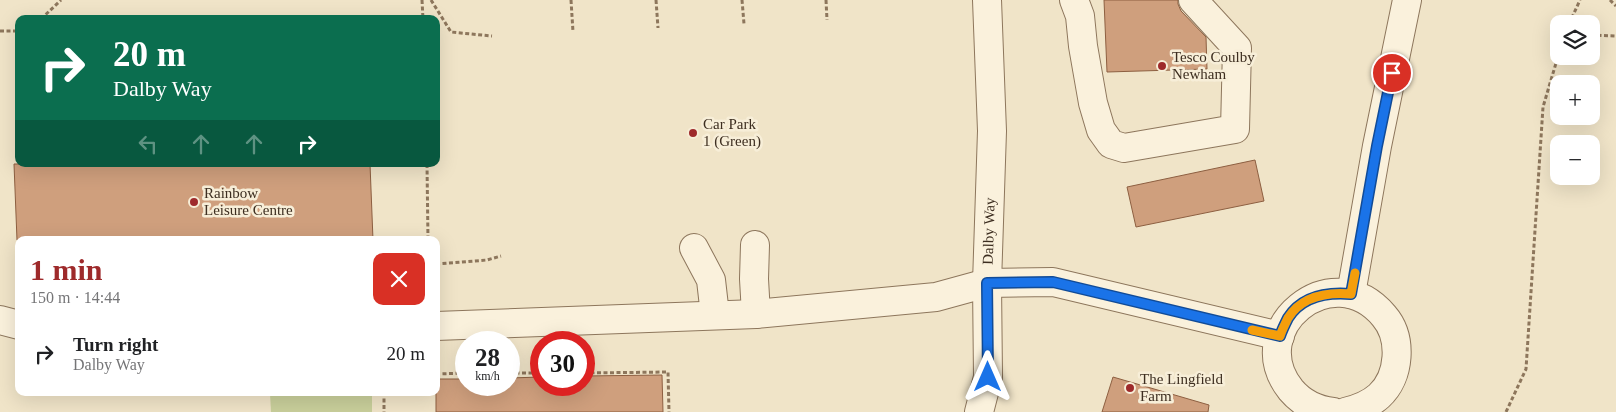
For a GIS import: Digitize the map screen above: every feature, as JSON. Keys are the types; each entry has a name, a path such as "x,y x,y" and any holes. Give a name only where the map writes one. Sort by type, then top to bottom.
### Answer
{"street":[{"name":"Dalby Way","path":"987,0 992,131 987,283 1053,282 1280,336"},
{"path":"1074,0 1080,16 1093,103 1101,130 1111,144 1124,148 1235,129 1237,48 1193,0"},
{"path":"1351,294 1377,146 1407,0"},
{"path":"755,245 756,314"},
{"path":"694,248 711,280 715,315"},
{"path":"440,326 756,314 936,296 987,283 988,377 979,412"},
{"path":"1334,293 1351,294 1371,303 1386,317 1395,336 1397,357 1392,378 1380,395 1363,407 1330,412 1300,400 1284,380 1277,357 1280,336 1289,317 1301,304 1316,296 1334,293"},
{"path":"0,320 15,324"}],"path":[{"path":"45,15 61,0"},
{"path":"422,0 423,15"},
{"path":"430,0 439,15"},
{"path":"571,0 573,32"},
{"path":"656,0 658,28"},
{"path":"742,0 744,24"},
{"path":"826,0 827,20"},
{"path":"1573,15 1580,0"},
{"path":"1610,0 1616,6"},
{"path":"440,16 450,32 492,36"},
{"path":"0,31 15,31"},
{"path":"1600,35 1616,36"},
{"path":"1506,412 1526,369 1543,108 1556,65"},
{"path":"427,167 428,236"},
{"path":"440,264 488,260 501,256"},
{"path":"595,373 668,372 669,412"},
{"path":"440,374 455,373"},
{"path":"384,396 384,412"}],"green space":[{"path":"270,396 372,396 372,412 271,412"}],"building":[{"path":"1104,0 1178,0 1181,11 1206,37 1207,69 1107,72"},
{"path":"1255,160 1264,201 1136,227 1127,187"},
{"name":"Rainbow Leisure Centre","path":"14,164 15,167 370,167 373,236 17,236"},
{"path":"662,375 663,412 436,412 436,396 440,396 440,379 455,379 455,396 520,396 520,378 530,377 530,396 595,396 595,376"},
{"name":"The Lingfield Farm","path":"1113,377 1209,405 1208,412 1102,412"}],"slow traffic":[{"path":"1252,330 1280,336 1289,317 1301,304 1316,296 1334,293 1351,294 1355,273"}],"place":[{"name":"Tesco Coulby Newham","path":"1162,66"},
{"name":"Car Park 1 (Green)","path":"693,133"},
{"name":"Rainbow Leisure Centre","path":"194,202"},
{"name":"The Lingfield Farm","path":"1130,388"}],"route":[{"path":"988,377 987,283 1053,282 1280,336 1289,317 1301,304 1316,296 1334,293 1351,294 1392,73"}]}
